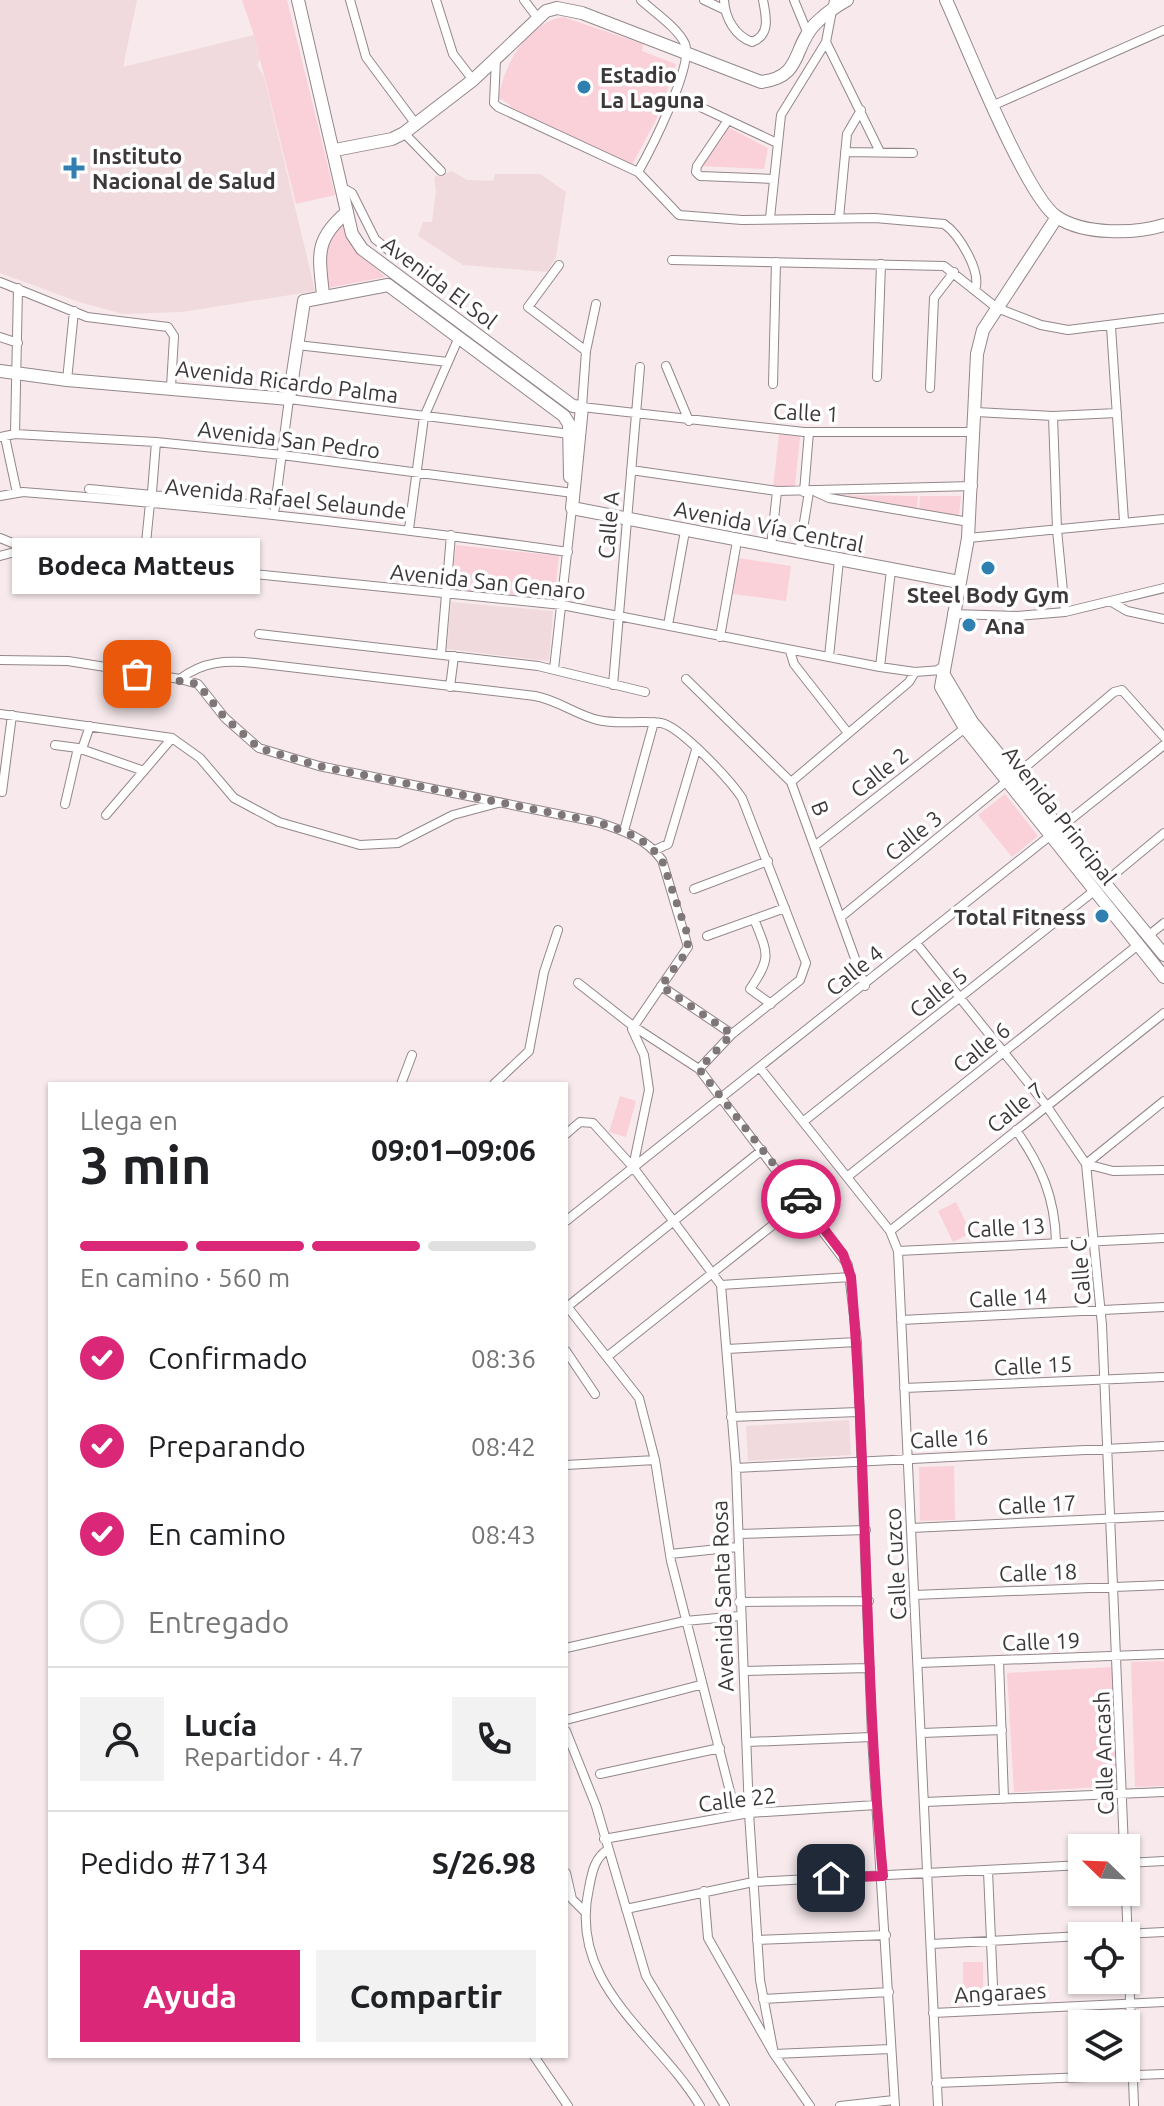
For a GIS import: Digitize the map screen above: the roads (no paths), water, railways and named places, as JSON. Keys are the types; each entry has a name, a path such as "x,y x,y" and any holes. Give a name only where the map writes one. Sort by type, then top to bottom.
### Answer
{"street":[{"name":"Avenida El Sol","path":"298,0 352,234 362,249 573,406 636,415"},
{"path":"350,0 366,57 415,123"},
{"path":"436,0 453,54 473,80"},
{"path":"524,0 544,9 582,13 745,79 761,82 777,80 796,62 808,34 834,4 847,0"},
{"path":"638,172 673,97 687,53 679,36 641,0"},
{"path":"704,0 724,5 738,33 752,42 762,36 766,29 763,0"},
{"path":"794,0 808,34"},
{"path":"946,0 1019,162 1057,217 1101,231 1132,232 1164,225"},
{"path":"770,218 784,104 819,58 826,42 834,4"},
{"path":"335,150 392,139 404,133 473,80 544,9"},
{"path":"994,105 1164,30"},
{"path":"826,42 880,152"},
{"path":"496,58 494,103 498,107 638,172 673,211 684,217 839,218 944,224 957,237 976,275 975,290"},
{"path":"694,104 777,143"},
{"path":"839,218 847,134 861,110"},
{"path":"728,120 696,172 700,176 774,179"},
{"path":"404,133 441,171"},
{"path":"845,152 913,153"},
{"path":"343,188 352,193 375,239 392,253"},
{"path":"323,295 319,253 322,239 347,212"},
{"name":"Avenida Principal","path":"1012,778 965,728 941,687 941,670 968,538 973,486 977,354 983,330 1057,217"},
{"path":"672,260 944,266 997,308 1055,328 1111,327 1164,318"},
{"path":"773,384 776,262"},
{"path":"877,377 881,264"},
{"path":"559,265 528,307 586,351"},
{"path":"930,388 934,298 954,272"},
{"path":"0,282 105,321 173,331 171,387"},
{"path":"89,489 152,492 258,505 271,514 304,301 388,285 564,416 570,434 569,468 573,488"},
{"path":"15,434 18,288"},
{"path":"554,669 586,351 596,304"},
{"path":"67,380 74,311"},
{"path":"1111,327 1124,521"},
{"path":"0,337 18,343"},
{"path":"409,529 424,417 459,337"},
{"path":"297,345 448,362"},
{"path":"666,366 689,421"},
{"name":"Calle A","path":"613,685 640,367"},
{"name":"Avenida Ricardo Palma","path":"0,371 67,380 289,399 570,434"},
{"path":"976,412 1053,416 1117,413"},
{"name":"Calle 1","path":"636,415 809,432 975,432"},
{"path":"1053,416 1057,530 1065,612"},
{"path":"799,553 809,492 809,432"},
{"name":"Avenida San Pedro","path":"3,437 15,434 156,442 573,488"},
{"path":"3,437 17,493"},
{"path":"152,492 156,442"},
{"path":"631,470 777,491 973,486"},
{"path":"771,547 777,491"},
{"path":"809,492 969,522"},
{"name":"Avenida Rafael Selaunde","path":"0,496 17,493 271,514 409,529 568,552"},
{"path":"144,563 150,503"},
{"name":"Avenida Vía Central","path":"572,508 959,582"},
{"path":"968,538 1164,519"},
{"path":"668,625 685,531"},
{"path":"441,654 451,535"},
{"path":"0,538 27,549"},
{"path":"720,637 737,541"},
{"path":"0,556 27,549"},
{"name":"Avenida San Genaro","path":"27,549 562,605 880,667 915,672 941,670"},
{"path":"829,657 839,560"},
{"path":"880,667 891,570"},
{"path":"951,614 1017,616 1065,612 1164,588"},
{"path":"1110,601 1127,611 1164,619"},
{"path":"259,634 554,669 645,692"},
{"path":"790,651 794,664 848,733"},
{"path":"450,687 454,656"},
{"path":"0,660 68,661 180,679 198,684 225,718 259,748 319,766 503,802 624,831 655,850 662,860 689,939 685,954 633,1026"},
{"path":"180,679 201,666 238,661 552,699 596,720 654,722 672,726 731,782 742,798 806,963 806,972 732,1034 699,1069"},
{"name":"Avenida Principal","path":"941,670 972,722 1012,778 1056,832 1105,882 1164,955"},
{"path":"791,782 909,682 915,672"},
{"name":"B","path":"686,679 791,782 865,986"},
{"name":"Calle 3","path":"841,917 1114,692 1122,690 1164,737"},
{"path":"0,714 172,738 200,758 234,798 279,822 360,845 398,843 453,815 503,802"},
{"path":"2,792 12,715"},
{"path":"624,831 654,722"},
{"path":"65,804 80,748 90,726"},
{"name":"Calle 2","path":"816,845 965,728"},
{"path":"106,815 172,738"},
{"path":"55,745 80,748 144,771"},
{"name":"Calle 4","path":"568,1219 1164,745"},
{"path":"655,850 668,844 696,750"},
{"name":"Avenida Principal","path":"1056,832 1094,891 1164,977"},
{"path":"1105,882 1164,833"},
{"path":"694,889 768,861"},
{"name":"Calle 5","path":"804,1121 1094,891"},
{"path":"707,936 785,908"},
{"path":"754,919 768,954 764,969 750,989 771,1004"},
{"path":"1148,936 1164,923"},
{"path":"496,1082 529,1051 544,972 558,930"},
{"name":"Calle C","path":"916,943 1046,1105 1086,1164 1101,1310 1117,1656"},
{"name":"Calle 6","path":"847,1177 1138,945"},
{"path":"578,983 633,1026 699,1069 843,1254 851,1277 866,1530 872,1737 895,2103 840,2106"},
{"path":"661,986 732,1034"},
{"name":"Calle 7","path":"890,1231 1164,1013"},
{"path":"633,1026 649,1072 649,1090 633,1167"},
{"path":"402,1082 412,1055"},
{"name":"Calle Cuzco","path":"760,1068 890,1231 898,1251 938,2106"},
{"path":"1086,1164 1164,1101"},
{"name":"Avenida Santa Rosa","path":"568,1133 587,1120 633,1167 675,1219 721,1285 736,1468 749,1813 763,1999 774,2054 810,2106"},
{"path":"1016,1130 1043,1172 1052,1200 1056,1242"},
{"path":"568,1305 762,1150"},
{"path":"1086,1164 1113,1171 1164,1170"},
{"path":"608,1356 803,1201"},
{"name":"Calle 13","path":"898,1251 1164,1238"},
{"path":"721,1285 851,1277"},
{"path":"568,1307 639,1398 655,1460 670,1554 685,1621 736,1815"},
{"name":"Calle 14","path":"901,1320 1164,1307"},
{"path":"727,1349 857,1342"},
{"path":"568,1354 595,1394"},
{"name":"Calle 15","path":"904,1388 1164,1377"},
{"path":"731,1417 858,1412"},
{"name":"Calle 16","path":"736,1468 1164,1446"},
{"path":"568,1465 655,1460"},
{"name":"Calle 17","path":"911,1528 1164,1516"},
{"path":"739,1534 866,1530"},
{"path":"670,1554 738,1547"},
{"name":"Calle 18","path":"914,1595 1164,1585"},
{"path":"739,1602 869,1601"},
{"path":"568,1648 685,1621 740,1616"},
{"name":"Calle 19","path":"919,1663 1164,1654"},
{"name":"Calle Ancash","path":"1117,1656 1124,1834"},
{"path":"999,1661 1004,1799"},
{"path":"745,1671 870,1668"},
{"path":"568,1719 700,1685"},
{"path":"922,1733 1002,1730"},
{"path":"568,1736 596,1806 646,1976 725,2106"},
{"path":"748,1742 872,1737"},
{"path":"600,1774 720,1748"},
{"path":"925,1802 1164,1792"},
{"name":"Calle 22","path":"604,1839 749,1813 876,1805"},
{"path":"607,1850 595,1863 585,1912 594,1960 609,1996 676,2069 700,2106"},
{"path":"1140,1862 1164,1861"},
{"path":"626,1909 753,1882 1068,1866"},
{"path":"988,1871 994,2010"},
{"path":"568,1882 572,1899 585,1912"},
{"path":"704,1891 708,1938 774,2054 891,2049"},
{"path":"1140,1933 1164,1932"},
{"path":"757,1940 886,1935"},
{"path":"931,1944 1068,1937"},
{"path":"763,1999 889,1992"},
{"path":"1130,1994 1131,2010"},
{"name":"Angaraes","path":"933,2013 1164,2002"},
{"path":"535,2058 568,2106"},
{"path":"1140,2075 1164,2074"},
{"path":"936,2083 1068,2078"},
{"path":"1134,2082 1134,2106"}],"place":[{"name":"Estadio La Laguna","path":"584,87"},
{"name":"Instituto Nacional de Salud","path":"74,168"},
{"name":"Steel Body Gym","path":"988,568"},
{"name":"Ana","path":"969,625"},
{"name":"Bodeca Matteus","path":"137,674"},
{"name":"Total Fitness","path":"1102,916"}]}
